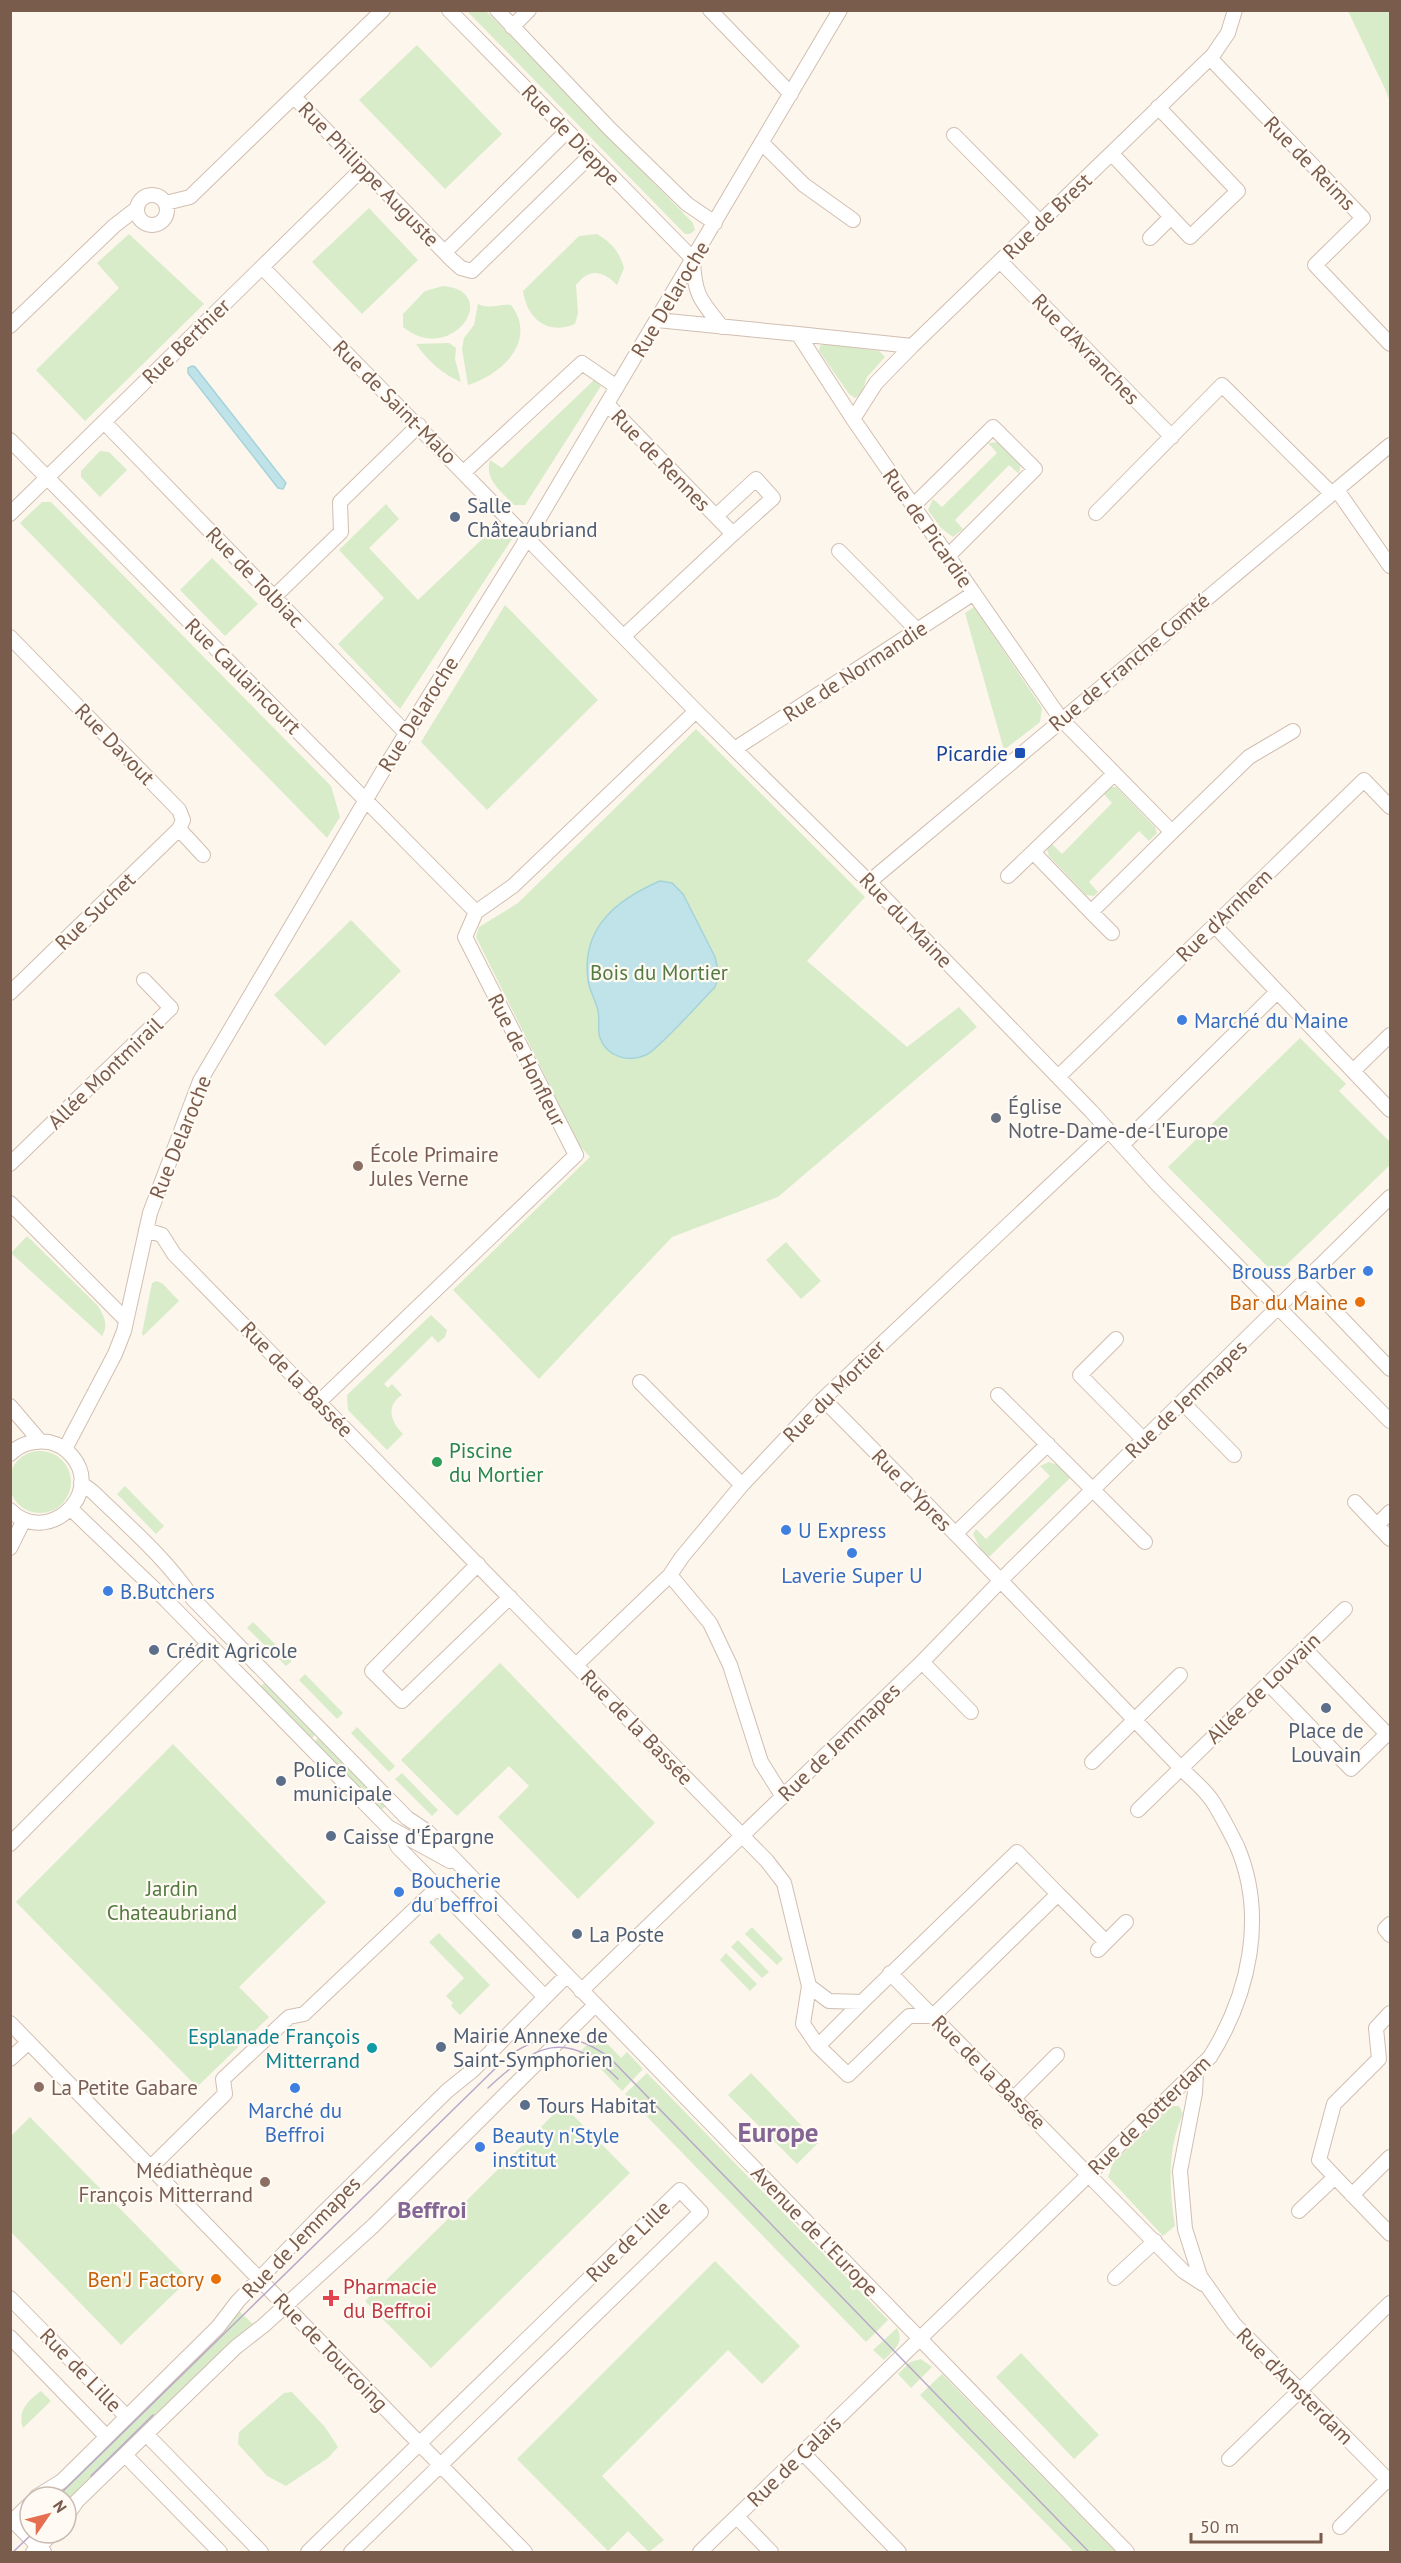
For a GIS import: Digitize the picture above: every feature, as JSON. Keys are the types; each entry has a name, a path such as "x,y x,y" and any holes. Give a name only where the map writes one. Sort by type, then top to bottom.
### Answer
{"street":[{"path":"166,203 190,197 383,10"},
{"name":"Rue de Dieppe","path":"449,10 693,259"},
{"name":"Rue de Dieppe","path":"497,10 610,129 687,204 715,223"},
{"path":"512,27 528,10"},
{"path":"710,10 791,94"},
{"name":"Rue Delaroche","path":"65,1449 115,1354 126,1320 150,1213 200,1081 406,733 528,537 840,10"},
{"name":"Rue de Brest","path":"853,419 876,383 912,346 1210,58 1228,33 1235,10"},
{"name":"Rue de Reims","path":"1210,58 1363,218 1315,265 1390,344"},
{"name":"Rue Philippe Auguste","path":"294,97 461,268 472,271 591,156"},
{"path":"1112,154 1190,237 1238,191 1158,107"},
{"name":"Rue Philippe Auguste","path":"445,252 567,131"},
{"path":"954,135 1040,222"},
{"path":"762,143 804,185 853,220"},
{"name":"Rue Berthier","path":"10,514 363,168"},
{"path":"10,326 114,226 136,209 140,200 149,195 159,196 166,203 166,217 155,225 142,222 136,209"},
{"path":"1150,238 1171,217"},
{"path":"693,259 694,283 700,299 722,327"},
{"name":"Rue d'Avranches","path":"1000,261 1172,437"},
{"name":"Rue de Saint-Malo","path":"262,267 528,537"},
{"path":"657,320 912,346"},
{"name":"Rue de Picardie","path":"798,334 853,419 1061,719 1172,832"},
{"path":"464,472 582,363 617,387"},
{"path":"1096,513 1222,385 1334,492 1390,566"},
{"name":"Rue de Rennes","path":"607,404 733,534"},
{"name":"Rue de Tolbiac","path":"104,422 406,733"},
{"path":"274,597 340,532 340,501 419,425"},
{"path":"913,506 993,427 1035,469 948,556"},
{"name":"Rue Caulaincourt","path":"10,440 476,912"},
{"name":"Rue de Franche Comté","path":"869,882 1390,445"},
{"name":"Rue de Rennes","path":"624,636 773,498 756,479 716,516"},
{"name":"Rue du Maine","path":"528,537 696,711 736,748 869,882 1390,1421"},
{"path":"839,550 917,630"},
{"name":"Rue de Normandie","path":"736,748 974,593"},
{"name":"Rue Davout","path":"10,637 179,810 183,820 179,829 203,855"},
{"path":"476,912 513,886 696,711"},
{"path":"1091,912 1249,757 1293,731"},
{"path":"1008,876 1114,774"},
{"name":"Rue d'Arnhem","path":"1058,1077 1364,780 1390,807"},
{"name":"Rue Suchet","path":"10,993 179,829"},
{"path":"1033,852 1112,933"},
{"name":"Rue de Honfleur","path":"319,1402 576,1155 465,937 476,912"},
{"path":"1214,925 1390,1110"},
{"name":"Allée Montmirail","path":"10,1164 171,1008 144,980"},
{"path":"1122,1145 1277,992"},
{"path":"1353,1071 1390,1035"},
{"name":"Rue du Mortier","path":"576,1665 670,1575 682,1557 742,1485 823,1400 1108,1131"},
{"path":"1280,1307 1390,1197"},
{"path":"10,1203 126,1320"},
{"name":"Rue de la Bassée","path":"146,1230 162,1235 174,1254 742,1834 784,1883 809,1986"},
{"path":"1305,1280 1390,1370"},
{"name":"Rue de Jemmapes","path":"581,1990 922,1662 1001,1580 1280,1307"},
{"path":"1116,1340 1080,1375 1144,1440"},
{"path":"640,1382 742,1485"},
{"path":"998,1395 1145,1542"},
{"name":"Rue d'Ypres","path":"823,1400 1001,1580"},
{"path":"1182,1402 1234,1455"},
{"path":"10,1406 40,1441"},
{"path":"10,1454 27,1442 53,1443 65,1449 74,1459 80,1470 81,1483 78,1497 71,1509 62,1517 50,1522 37,1523 24,1520 10,1510"},
{"path":"955,1534 1047,1444"},
{"name":"Avenue de l'Europe","path":"81,1483 99,1497 161,1560 182,1582 193,1599 407,1818 428,1832 1127,2553"},
{"path":"1355,1502 1390,1539"},
{"name":"Avenue de l'Europe","path":"71,1509 209,1643 388,1827 460,1866"},
{"path":"1377,1525 1390,1512"},
{"path":"10,1548 24,1520"},
{"path":"478,1564 372,1671 402,1701 510,1597"},
{"path":"670,1575 710,1623 730,1665 761,1762 783,1797"},
{"name":"Rue de Rotterdam","path":"919,2338 1210,2057 1238,2003 1247,1970 1252,1909 1247,1878 1237,1846 1212,1801 1001,1580"},
{"name":"Allée de Louvain","path":"1138,1810 1345,1609"},
{"path":"10,1844 209,1643"},
{"path":"1268,1683 1351,1769 1387,1734 1304,1648"},
{"path":"922,1662 971,1712"},
{"path":"1092,1762 1180,1675"},
{"name":"Avenue de l'Europe","path":"388,1827 398,1847 545,1997"},
{"path":"818,2046 890,1973 1017,1852 1058,1894 1102,1946 1126,1922"},
{"path":"151,2167 225,2094 223,2079 289,2017 304,2014 437,1888"},
{"path":"862,2002 829,2001 809,1986 803,2024 818,2046 848,2075 909,2016 933,2016 1058,1894"},
{"path":"1390,1924 1385,1929 1390,1935"},
{"name":"Rue de la Bassée","path":"890,1973 1089,2174"},
{"name":"Rue de Jemmapes","path":"56,2485 218,2327 238,2301 342,2194 447,2091 473,2070 566,1976"},
{"name":"Rue de Jemmapes","path":"78,2500 236,2347 263,2326 374,2226 594,2005"},
{"path":"1390,2013 1376,2028 1379,2060 1334,2104 1318,2160 1390,2234"},
{"name":"Rue de Tourcoing","path":"10,2023 525,2553"},
{"path":"10,2059 28,2042"},
{"path":"1014,2097 1057,2055"},
{"name":"Rue d'Amsterdam","path":"1196,2072 1195,2093 1180,2171 1185,2229 1205,2285 1234,2325 1389,2481"},
{"path":"1352,2196 1390,2157"},
{"name":"Rue d'Amsterdam","path":"1089,2174 1183,2271 1205,2285"},
{"path":"1299,2211 1335,2177"},
{"name":"Rue de Lille","path":"308,2553 680,2190 701,2212 351,2553"},
{"path":"1115,2278 1155,2241"},
{"name":"Rue de Lille","path":"10,2298 127,2417"},
{"path":"1228,2459 1390,2303"},
{"name":"Rue de Lille","path":"10,2337 106,2436"},
{"name":"Rue de Calais","path":"700,2553 919,2338"},
{"path":"147,2434 261,2553"},
{"path":"802,2453 899,2553"},
{"path":"126,2456 220,2553"},
{"path":"1340,2527 1389,2481"},
{"path":"737,2517 771,2553"},
{"path":"11,2521 39,2551"}],"green space":[{"path":"467,11 486,11 693,223 695,230 690,234 685,234"},
{"path":"1348,11 1390,11 1390,101 1385,89"},
{"path":"417,45 502,134 445,189 359,100"},
{"path":"369,208 418,260 362,314 312,262"},
{"path":"129,234 204,304 85,421 36,370 119,288 97,263"},
{"path":"597,234 614,248 622,262 624,268 617,285 601,274 586,276 576,285 578,313 575,324 556,328 540,322 529,309 523,291 579,236"},
{"path":"443,286 461,291 469,300 470,312 464,323 453,333 438,338 421,337 403,327 403,314 425,291"},
{"path":"478,304 511,305 518,318 520,331 518,343 504,365 481,380 468,385 462,349 464,338 474,325"},
{"path":"449,343 456,348 455,359 461,382 436,366 416,344"},
{"path":"825,344 879,351 885,357 867,377 861,395 855,398 849,394 819,351 820,346"},
{"path":"594,380 601,386 525,505 514,505 492,479 489,473 490,460 502,468"},
{"path":"1000,442 1021,462 1019,474 1009,465 955,520 963,529 953,537 941,528 928,510 933,499 942,507 997,453 988,443"},
{"path":"100,451 109,452 127,470 100,497 81,477 81,471"},
{"path":"42,502 51,502 331,786 340,817 327,838 20,523"},
{"path":"386,504 399,519 369,548 418,600 498,524 512,539 400,709 338,644 384,598 339,550"},
{"path":"212,558 258,604 225,636 180,590"},
{"path":"505,605 598,700 487,810 421,742"},
{"path":"974,607 1042,708 1040,722 1004,750 965,613"},
{"name":"Bois du Mortier","path":"696,729 865,897 807,961 907,1047 959,1007 977,1027 778,1197 672,1237 539,1379 453,1290 590,1157 580,1146 476,937 479,927 518,903"},
{"path":"1109,787 1116,787 1155,827 1157,833 1149,841 1139,831 1089,882 1098,892 1094,896 1086,895 1049,856 1047,849 1052,844 1062,854 1112,803 1103,793"},
{"path":"351,920 401,971 325,1046 274,995"},
{"path":"1300,1038 1346,1084 1339,1091 1390,1142 1390,1165 1276,1275 1168,1167"},
{"path":"27,1236 98,1306 105,1324 102,1336 11,1253"},
{"path":"786,1242 821,1281 801,1299 766,1260"},
{"path":"157,1281 163,1284 179,1301 143,1336 152,1283"},
{"path":"431,1315 447,1330 445,1337 438,1343 432,1336 384,1384 388,1388 392,1384 402,1395 393,1404 392,1414 395,1424 403,1434 387,1450 348,1410 347,1395"},
{"path":"40,1451 52,1453 62,1460 69,1470 71,1482 69,1494 62,1504 52,1511 40,1513 28,1511 18,1504 11,1494 9,1482 11,1470 18,1460 28,1453"},
{"path":"1049,1462 1060,1466 1070,1478 989,1557 981,1550 973,1534 976,1529 986,1539 1050,1476 1040,1466"},
{"path":"125,1486 164,1526 156,1534 117,1494"},
{"path":"253,1622 292,1661 286,1666 247,1628"},
{"path":"500,1663 655,1823 578,1899 498,1817 529,1786 509,1766 457,1816 401,1760"},
{"path":"305,1674 343,1713 337,1719 299,1680"},
{"path":"266,1681 317,1733 310,1740 259,1688"},
{"path":"357,1727 395,1766 389,1772 351,1733"},
{"path":"320,1736 387,1805 380,1811 313,1743"},
{"name":"Jardin Chateaubriand","path":"173,1744 326,1902 239,1987 269,2017 197,2087 16,1902"},
{"path":"402,1773 438,1810 432,1816 395,1779"},
{"path":"752,1927 783,1959 777,1965 745,1934"},
{"path":"439,1933 490,1985 460,2015 451,2006 453,2003 446,1996 464,1978 429,1942"},
{"path":"738,1940 769,1972 762,1978 731,1947"},
{"path":"726,1953 757,1984 750,1991 720,1960"},
{"path":"598,2034 621,2058 627,2052 643,2069 622,2091 601,2069 576,2056"},
{"path":"647,2073 888,2320 866,2342 625,2094"},
{"path":"751,2073 818,2143 797,2164 728,2095"},
{"path":"563,2105 630,2173 431,2368 365,2301"},
{"path":"1172,2106 1179,2106 1183,2114 1174,2141 1171,2169 1171,2198 1175,2226 1163,2236 1108,2177 1113,2163"},
{"path":"30,2117 189,2279 121,2345 11,2232 11,2136"},
{"path":"715,2261 800,2346 762,2384 728,2350 602,2476 664,2540 649,2552 628,2531 608,2551 517,2459"},
{"path":"238,2310 255,2326 78,2500 78,2485 59,2485"},
{"path":"897,2328 899,2342 884,2360 873,2350"},
{"path":"1021,2353 1099,2435 1074,2459 996,2377"},
{"path":"921,2359 932,2367 911,2388 898,2374 910,2362"},
{"path":"942,2374 1116,2552 1074,2552 920,2395"},
{"path":"41,2391 51,2401 23,2428 21,2416 25,2406"},
{"path":"292,2392 325,2427 338,2447 328,2458 286,2486 267,2476 238,2444 239,2432 284,2393"}],"water":[{"path":"192,366 286,483 283,489 278,488 188,373 188,368"},
{"path":"660,881 672,883 683,894 715,957 719,974 715,987 652,1051 639,1057 619,1057 603,1045 600,1038 598,1011 588,980 587,962 590,945 596,931 616,907 629,897"}],"tram line":[{"path":"69,2485 506,2058 532,2043 558,2038 584,2043 610,2058 1089,2552"},
{"path":"488,2088 521,2061 551,2048 567,2048 583,2052 618,2079"},
{"path":"91,2476 153,2415"},
{"path":"13,2552 20,2545"}],"place":[{"name":"Salle Châteaubriand","path":"455,517"},
{"name":"Picardie","path":"1020,753"},
{"name":"Marché du Maine","path":"1182,1020"},
{"name":"Église Notre-Dame-de-l'Europe","path":"996,1118"},
{"name":"École Primaire Jules Verne","path":"358,1166"},
{"name":"Brouss Barber","path":"1368,1271"},
{"name":"Bar du Maine","path":"1360,1302"},
{"name":"Piscine du Mortier","path":"437,1462"},
{"name":"U Express","path":"786,1530"},
{"name":"Laverie Super U","path":"852,1553"},
{"name":"B.Butchers","path":"108,1591"},
{"name":"Crédit Agricole","path":"154,1650"},
{"name":"Place de Louvain","path":"1326,1708"},
{"name":"Police municipale","path":"281,1781"},
{"name":"Caisse d'Épargne","path":"331,1836"},
{"name":"Boucherie du beffroi","path":"399,1892"},
{"name":"La Poste","path":"577,1934"},
{"name":"Mairie Annexe de Saint-Symphorien","path":"441,2047"},
{"name":"Esplanade François Mitterrand","path":"372,2048"},
{"name":"La Petite Gabare","path":"39,2087"},
{"name":"Marché du Beffroi","path":"295,2088"},
{"name":"Tours Habitat","path":"525,2105"},
{"name":"Beauty n'Style institut","path":"480,2147"},
{"name":"Médiathèque François Mitterrand","path":"265,2182"},
{"name":"Ben'J Factory","path":"216,2279"},
{"name":"Pharmacie du Beffroi","path":"331,2298"}],"district":[{"name":"Europe","path":"778,2132"},
{"name":"Beffroi","path":"432,2209"}]}
